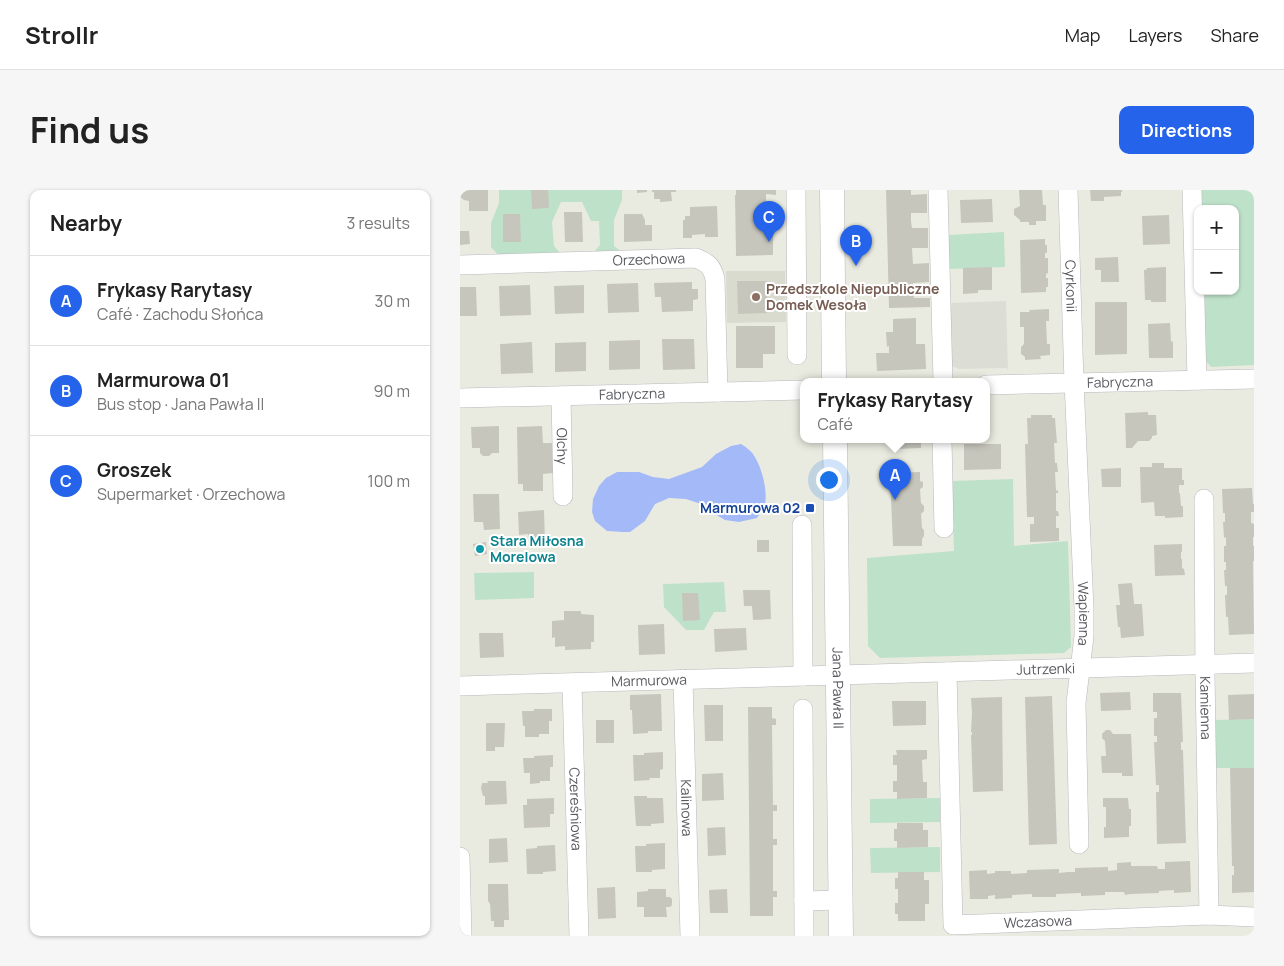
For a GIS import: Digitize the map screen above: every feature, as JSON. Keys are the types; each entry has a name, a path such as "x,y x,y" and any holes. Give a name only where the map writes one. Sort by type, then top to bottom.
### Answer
{"street":[{"path":"796,190 797,354"},
{"path":"832,190 834,378"},
{"path":"938,190 943,378"},
{"name":"Cyrkonii","path":"1068,190 1074,382"},
{"path":"1192,190 1197,380"},
{"name":"Orzechowa","path":"460,265 696,258 711,267 715,278 718,392"},
{"name":"Fabryczna","path":"990,385 1254,379"},
{"name":"Wapienna","path":"1074,382 1084,608 1084,636 1076,703 1079,844"},
{"name":"Fabryczna","path":"460,398 800,390"},
{"name":"Olchy","path":"561,396 563,496"},
{"name":"Jana Pawła II","path":"835,443 841,936"},
{"path":"942,443 944,528"},
{"name":"Kamienna","path":"1204,499 1209,915"},
{"path":"802,525 802,676"},
{"name":"Jutrzenki","path":"838,675 1254,663"},
{"name":"Wczasowa","path":"947,672 953,925 1209,915 1254,917"},
{"name":"Marmurowa","path":"460,686 838,675"},
{"name":"Kalinowa","path":"683,679 690,936"},
{"name":"Czereśniowa","path":"572,683 579,936"},
{"path":"803,709 804,936"},
{"path":"460,857 462,936"},
{"path":"804,901 840,900"}],"shaded area":[{"name":"Przedszkole Niepubliczne Domek Wesoła","path":"726,271 785,271 786,322 727,323"},
{"path":"1006,301 1008,371 1007,368 959,369 952,366 950,303"}],"green space":[{"path":"499,190 622,190 622,200 614,220 614,246 622,252 593,253 600,245 599,221 591,221 582,202 561,202 552,222 554,246 561,254 499,256 491,247 491,223 499,203"},
{"path":"1198,190 1254,190 1254,365 1211,367 1203,358 1201,295 1239,295 1239,205 1199,205"},
{"path":"1004,232 1005,267 950,269 948,235"},
{"path":"1013,479 1014,546 1068,541 1071,647 1064,653 880,658 868,646 867,558 954,551 952,481"},
{"path":"534,572 534,598 475,600 474,573"},
{"path":"724,582 726,612 714,612 704,630 686,630 664,607 663,584"},
{"path":"1254,719 1254,768 1216,768 1214,720"},
{"path":"940,798 940,822 870,823 870,799"},
{"path":"940,847 940,872 871,873 870,848"}],"water":[{"path":"741,444 753,454 764,480 766,495 764,508 757,518 739,522 725,520 701,504 686,499 669,498 655,504 645,521 630,532 607,531 595,521 592,512 593,499 599,486 606,478 617,472 639,472 653,477 669,479 702,467 716,454 731,446"}],"building":[{"path":"462,190 488,190 488,211 469,211 469,201 460,197"},
{"path":"531,190 548,190 549,208 532,209"},
{"path":"637,190 647,190 647,192 637,193"},
{"path":"652,190 676,190 676,192 671,192 672,201 660,202 660,199 654,199 654,192"},
{"path":"736,190 776,190 776,195 766,194 766,209 773,209 773,255 736,256"},
{"path":"886,190 911,190 911,195 927,194 927,213 911,213 911,221 912,228 928,228 928,248 912,248 913,264 929,263 929,282 913,283 913,290 914,298 930,298 930,307 889,308"},
{"path":"1019,190 1042,190 1043,205 1046,205 1046,221 1036,221 1036,225 1029,225 1029,222 1020,222 1014,215 1014,209 1020,206"},
{"path":"1090,190 1122,190 1122,192 1121,196 1104,197 1104,201 1091,201"},
{"path":"992,199 993,222 961,223 960,200"},
{"path":"717,206 718,237 705,237 705,234 692,235 692,238 683,238 683,220 685,220 685,216 690,216 690,207"},
{"path":"564,212 582,212 583,242 565,242"},
{"path":"503,214 520,214 521,242 503,242"},
{"path":"624,214 642,214 645,225 652,225 652,241 624,242"},
{"path":"1169,215 1170,244 1143,245 1142,216"},
{"path":"460,231 469,231 470,244 460,245"},
{"path":"1045,239 1047,253 1045,253 1045,258 1048,258 1046,278 1048,278 1048,287 1046,287 1046,292 1021,293 1020,240"},
{"path":"1118,257 1119,282 1101,282 1101,270 1095,270 1095,258"},
{"path":"992,267 992,290 978,290 978,293 963,294 963,268"},
{"path":"1166,267 1166,302 1145,300 1144,270 1147,268"},
{"path":"737,281 767,281 767,313 738,314"},
{"path":"692,282 692,289 698,289 698,299 693,300 693,311 662,312 661,297 655,297 654,283"},
{"path":"638,283 639,312 608,313 607,284"},
{"path":"530,285 531,315 500,316 499,286"},
{"path":"584,285 584,313 555,314 554,286"},
{"path":"460,287 476,287 477,316 460,316"},
{"path":"1095,302 1127,302 1127,354 1095,355"},
{"path":"1049,309 1049,321 1046,321 1047,344 1050,344 1050,355 1040,356 1041,359 1025,360 1025,357 1021,354 1021,347 1024,344 1024,327 1020,327 1020,312"},
{"path":"916,318 916,344 925,344 926,369 877,371 876,353 889,353 886,332 893,332 893,319"},
{"path":"1170,323 1173,358 1149,358 1148,324"},
{"path":"736,326 775,326 775,354 763,354 763,368 736,368"},
{"path":"662,339 694,339 695,369 663,370"},
{"path":"640,340 640,369 609,370 609,341"},
{"path":"532,342 533,373 501,374 500,344"},
{"path":"586,342 586,371 555,372 555,343"},
{"path":"1148,412 1148,415 1156,415 1157,435 1152,436 1149,441 1138,441 1132,448 1126,448 1125,413"},
{"path":"1031,415 1052,415 1052,418 1055,418 1057,443 1054,443 1055,463 1057,463 1058,472 1055,472 1056,491 1058,490 1058,493 1056,493 1056,511 1058,511 1059,516 1056,516 1056,528 1059,528 1059,541 1030,542 1030,524 1034,524 1034,517 1027,517 1025,444 1028,444 1027,418 1031,418"},
{"path":"499,426 499,453 483,456 480,453 480,448 472,448 471,427"},
{"path":"542,426 543,443 552,443 553,473 543,474 543,491 523,491 523,484 518,484 517,427"},
{"path":"893,443 921,443 921,448 893,449"},
{"path":"964,444 1001,444 1001,469 964,470"},
{"path":"1152,463 1164,463 1164,468 1182,468 1184,485 1179,485 1179,493 1181,506 1183,506 1183,517 1165,518 1165,516 1155,516 1154,502 1141,503 1140,467 1152,467"},
{"path":"1121,468 1121,487 1102,487 1101,469"},
{"path":"920,472 920,481 923,482 923,487 920,489 921,503 924,506 924,511 921,514 922,528 924,530 922,546 893,546 890,473"},
{"path":"1252,488 1254,504 1254,512 1251,512 1251,523 1254,524 1254,634 1229,635 1228,617 1226,617 1225,595 1227,595 1227,586 1225,586 1224,570 1226,570 1226,562 1224,562 1224,546 1226,546 1226,537 1224,538 1223,522 1225,522 1225,513 1223,513 1222,489"},
{"path":"473,494 499,494 500,529 484,530 483,522 474,522"},
{"path":"544,510 545,542 529,543 528,534 519,535 518,512"},
{"path":"757,540 769,540 769,552 757,552"},
{"name":"Stara Miłosna Morelowa","path":"486,542 487,554 475,556 473,544"},
{"path":"1182,544 1181,559 1185,575 1155,576 1154,545"},
{"path":"1132,583 1134,604 1142,604 1144,636 1121,638 1116,605 1120,605 1118,584"},
{"path":"743,590 770,590 771,619 753,620 752,606 744,606"},
{"path":"682,593 698,593 700,620 683,621"},
{"path":"564,611 581,611 581,614 594,615 594,642 591,642 591,649 565,650 565,646 555,647 555,637 552,638 552,621 564,620"},
{"path":"664,624 665,654 639,655 638,625"},
{"path":"746,628 747,650 715,652 714,629"},
{"path":"479,633 503,633 504,657 480,658"},
{"path":"1130,692 1131,710 1101,711 1100,693"},
{"path":"1153,693 1181,693 1183,742 1181,742 1181,750 1183,750 1186,843 1157,844 1156,792 1159,792 1159,785 1156,785 1154,742 1157,742 1157,736 1154,736 1154,718 1157,718 1157,712 1153,712"},
{"path":"661,694 662,731 633,734 630,695"},
{"path":"1254,694 1254,719 1229,720 1228,695"},
{"path":"1052,696 1057,844 1029,845 1025,697"},
{"path":"1002,697 1003,791 973,792 971,698"},
{"path":"892,701 926,701 926,725 893,726"},
{"path":"704,705 723,705 723,741 705,741"},
{"path":"748,707 772,707 772,718 776,719 776,725 772,725 773,805 777,805 777,811 773,811 773,839 777,839 777,845 773,845 773,891 777,891 777,897 773,897 773,916 750,916"},
{"path":"534,709 552,709 552,721 549,721 549,734 539,734 539,737 525,737 522,711 534,711"},
{"path":"596,720 614,720 614,743 596,743"},
{"path":"486,723 505,723 504,747 495,747 495,751 486,751"},
{"path":"1106,730 1110,730 1113,734 1131,734 1133,776 1122,776 1122,773 1102,773 1101,756 1106,756 1105,741 1102,738 1102,734"},
{"path":"896,750 927,750 927,759 922,760 923,782 927,782 927,798 897,799 897,792 893,792 893,781 897,781 897,765 893,765 893,755 897,755"},
{"path":"663,752 663,769 660,770 660,778 634,781 633,755"},
{"path":"553,755 553,767 550,767 550,781 530,784 530,773 524,773 523,758"},
{"path":"1230,768 1254,768 1254,892 1232,893 1234,866 1232,866"},
{"path":"723,773 724,800 702,801 702,774"},
{"path":"487,781 506,781 507,804 485,805 485,796 483,796 481,788 482,783 488,783"},
{"path":"634,796 663,798 664,823 651,824 651,826 636,826"},
{"path":"554,798 554,814 550,814 550,827 524,828 523,805 527,805 527,799"},
{"path":"1103,798 1128,798 1129,809 1131,809 1129,837 1104,838 1106,807 1103,807"},
{"path":"897,823 923,823 923,830 928,830 928,847 897,848 897,841 894,841 894,829 897,829"},
{"path":"725,827 726,855 708,856 707,828"},
{"path":"507,838 508,862 489,863 489,839"},
{"path":"665,843 665,869 652,870 652,872 636,872 635,846"},
{"path":"555,845 556,871 543,872 543,874 527,874 526,849"},
{"path":"1190,861 1191,892 1174,893 1174,890 1125,895 1124,892 1105,892 1105,895 1081,896 1081,893 1056,894 1056,897 1032,897 1032,894 1012,895 1012,898 995,899 995,895 988,896 988,899 970,899 969,871 987,870 987,874 995,873 995,871 1011,871 1011,874 1027,873 1027,870 1059,869 1059,873 1075,872 1075,868 1108,867 1108,871 1117,870 1117,863 1131,862 1131,866 1157,866 1158,869 1165,869 1165,862"},
{"path":"898,872 924,872 924,880 929,880 929,904 925,904 925,921 898,921 898,914 895,914 895,903 898,903 898,889 895,889 895,878 898,878"},
{"path":"488,884 508,884 509,920 504,920 504,927 494,927 494,921 491,921"},
{"path":"615,887 616,918 598,919 597,888"},
{"path":"648,889 666,889 666,897 672,899 672,905 666,907 667,917 644,917 644,907 637,907 637,892 648,891"},
{"path":"727,889 728,913 710,913 709,890"}],"place":[{"name":"Groszek","path":"769,242"},
{"name":"Marmurowa 01","path":"856,266"},
{"name":"Przedszkole Niepubliczne Domek Wesoła","path":"756,297"},
{"name":"Frykasy Rarytasy","path":"895,500"},
{"name":"Marmurowa 02","path":"810,508"},
{"name":"Stara Miłosna Morelowa","path":"480,549"}]}
